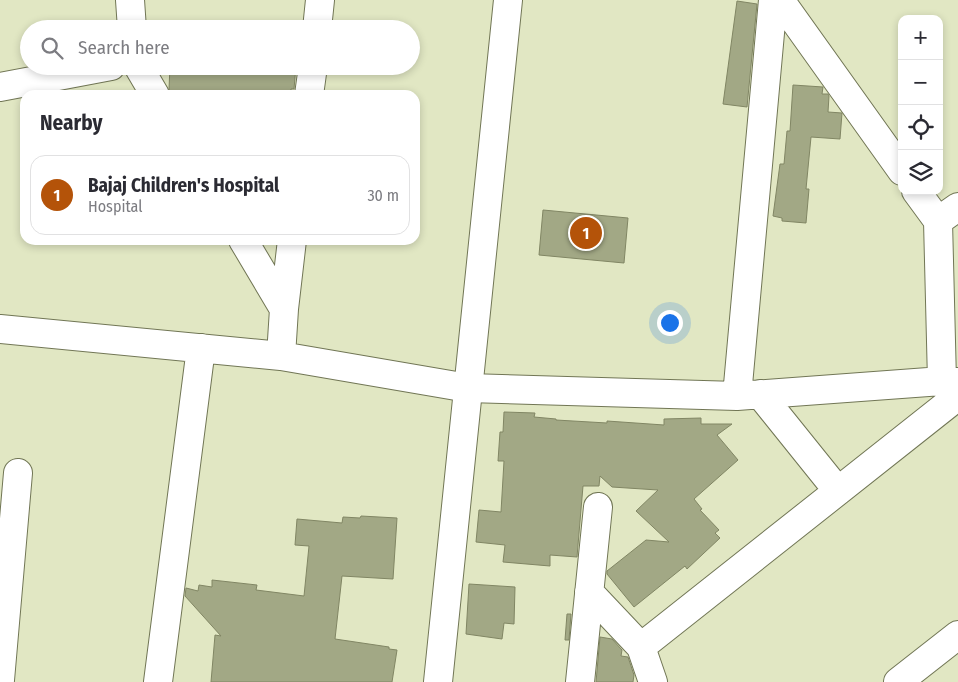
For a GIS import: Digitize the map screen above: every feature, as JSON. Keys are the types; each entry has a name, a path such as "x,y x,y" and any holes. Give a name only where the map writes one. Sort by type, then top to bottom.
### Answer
{"street":[{"path":"130,0 131,20"},
{"path":"318,20 320,0"},
{"path":"438,682 508,0"},
{"path":"773,0 748,395 838,491"},
{"path":"780,0 898,165"},
{"path":"0,87 64,75"},
{"path":"143,75 152,90"},
{"path":"310,90 311,75"},
{"path":"641,647 838,491 953,386 948,214 922,195"},
{"path":"246,245 284,309"},
{"path":"281,356 291,245"},
{"path":"0,329 281,356 468,388 748,395 953,386"},
{"path":"158,682 201,348"},
{"path":"0,680 18,473"},
{"path":"580,682 598,508"},
{"path":"589,592 641,647 653,682"},
{"path":"907,679 958,635"}],"building":[{"path":"737,1 757,4 747,107 723,104"},
{"path":"170,75 295,75 294,89 291,90 169,89"},
{"path":"793,85 823,87 822,94 828,94 829,96 828,112 842,113 840,139 811,137 806,189 809,189 806,223 782,221 782,218 773,216 780,164 784,164 787,131 790,131"},
{"path":"543,210 628,218 624,263 539,255"},
{"path":"504,412 535,413 534,417 556,420 607,423 607,421 664,425 664,419 701,418 701,424 732,424 717,435 738,460 694,499 702,509 700,510 719,530 715,533 720,538 687,569 685,566 634,607 607,574 607,571 646,540 669,542 636,511 658,490 612,487 600,476 599,486 583,486 577,557 550,555 550,566 503,562 505,545 476,542 479,510 501,512 504,461 498,461 500,432 503,432"},
{"path":"361,516 397,518 393,579 342,576 335,639 389,647 389,649 397,650 392,682 211,682 215,635 221,636 185,596 186,588 198,591 199,585 212,587 212,580 257,585 256,590 304,596 309,546 295,545 297,519 342,523 343,517 360,518"},
{"path":"469,584 515,587 514,624 504,623 502,639 466,634"},
{"path":"567,614 571,614 569,640 565,640"},
{"path":"600,637 612,639 622,650 621,656 628,657 634,675 633,682 596,682"}],"place":[{"name":"Bajaj Children's Hospital","path":"586,233"}]}
